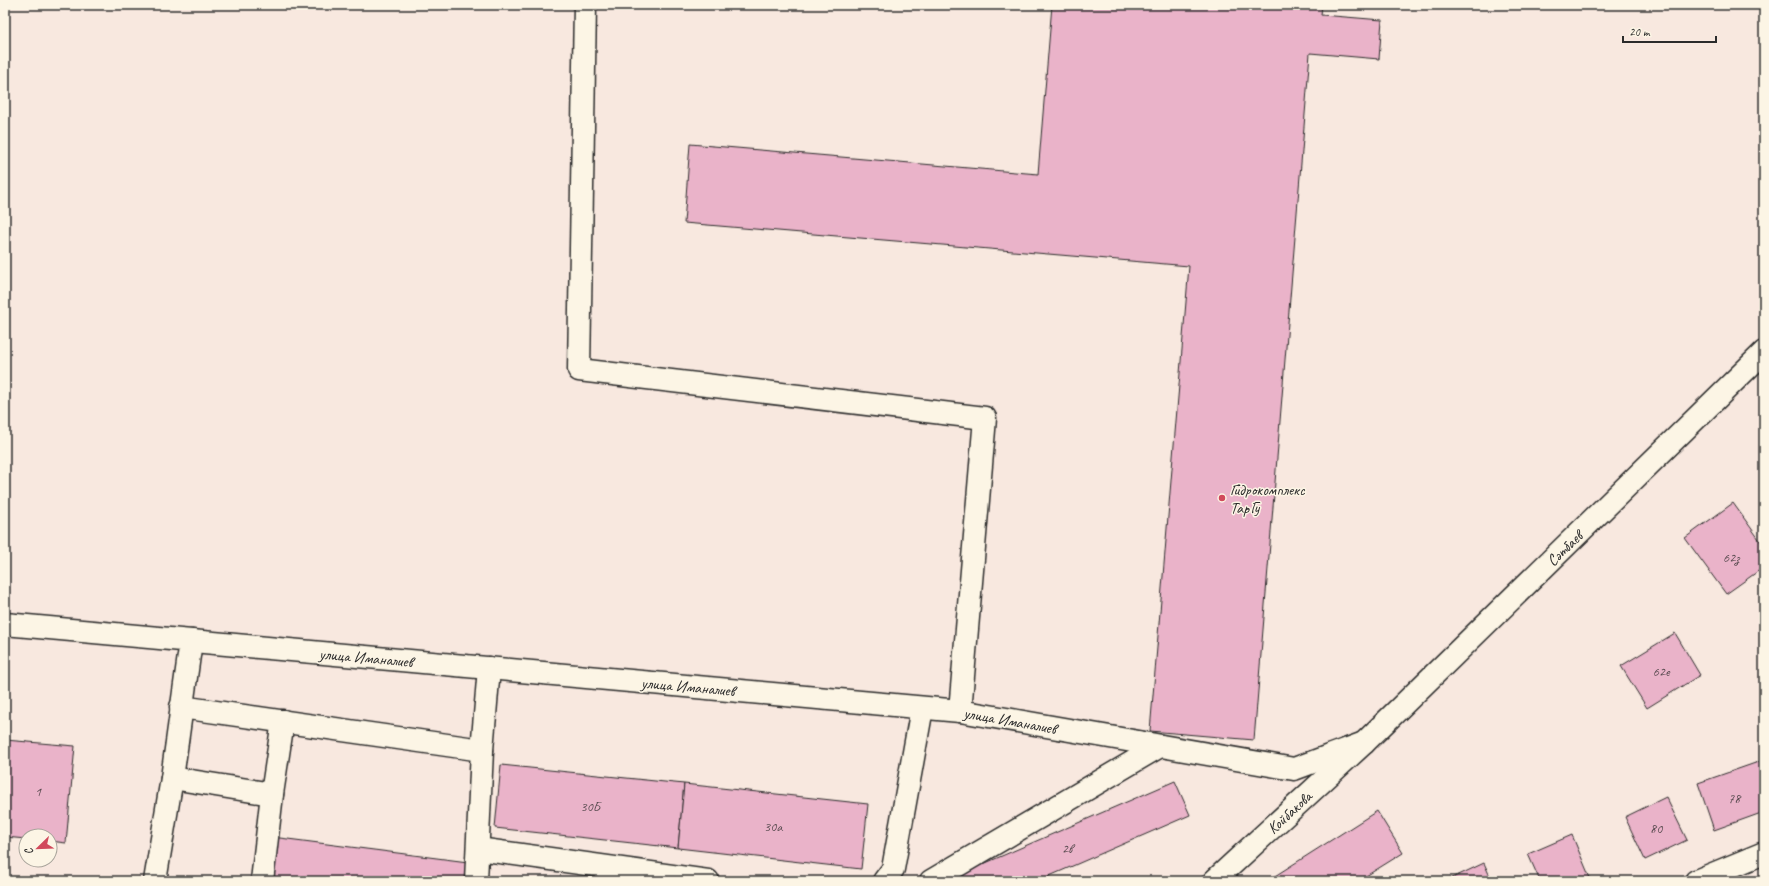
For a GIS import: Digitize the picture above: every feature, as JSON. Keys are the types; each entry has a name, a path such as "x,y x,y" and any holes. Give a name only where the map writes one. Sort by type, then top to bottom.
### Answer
{"street":[{"path":"585,5 579,370 985,418 960,711"},
{"name":"Сәтбаев","path":"1364,743 1764,352"},
{"name":"улица Иманалиев","path":"5,624 960,711 1294,769 1364,743"},
{"path":"155,881 172,778 191,642"},
{"path":"476,881 482,750 489,668"},
{"path":"181,707 482,750"},
{"path":"884,881 893,869 922,708"},
{"path":"262,881 272,794 283,721"},
{"name":"Койбакова","path":"1214,881 1364,743"},
{"path":"931,881 1160,746"},
{"path":"172,778 272,794"},
{"path":"478,849 708,881"},
{"path":"1696,881 1764,853"}],"building":[{"name":"Гидрокомплекс ТарГу","path":"1052,5 1322,5 1321,15 1382,20 1379,59 1310,53 1254,740 1150,731 1189,266 684,223 690,144 1038,174"},
{"path":"1733,503 1764,546 1764,567 1726,594 1685,538"},
{"path":"1675,633 1700,675 1647,708 1621,666"},
{"path":"5,740 75,746 66,843 58,842 58,828 18,828 18,838 5,837"},
{"path":"1764,760 1764,812 1714,830 1698,783"},
{"path":"501,765 684,784 678,848 495,828"},
{"path":"1175,781 1190,815 1038,881 944,881"},
{"path":"684,784 868,804 861,869 678,848"},
{"path":"1666,797 1687,840 1645,860 1625,817"},
{"path":"1377,811 1403,853 1358,881 1267,881"},
{"path":"1572,835 1590,878 1582,881 1540,881 1528,854"},
{"path":"272,837 468,862 466,881 268,881"},
{"path":"1484,863 1492,881 1446,881"}],"place":[{"name":"Гидрокомплекс ТарГу","path":"1222,498"}]}
